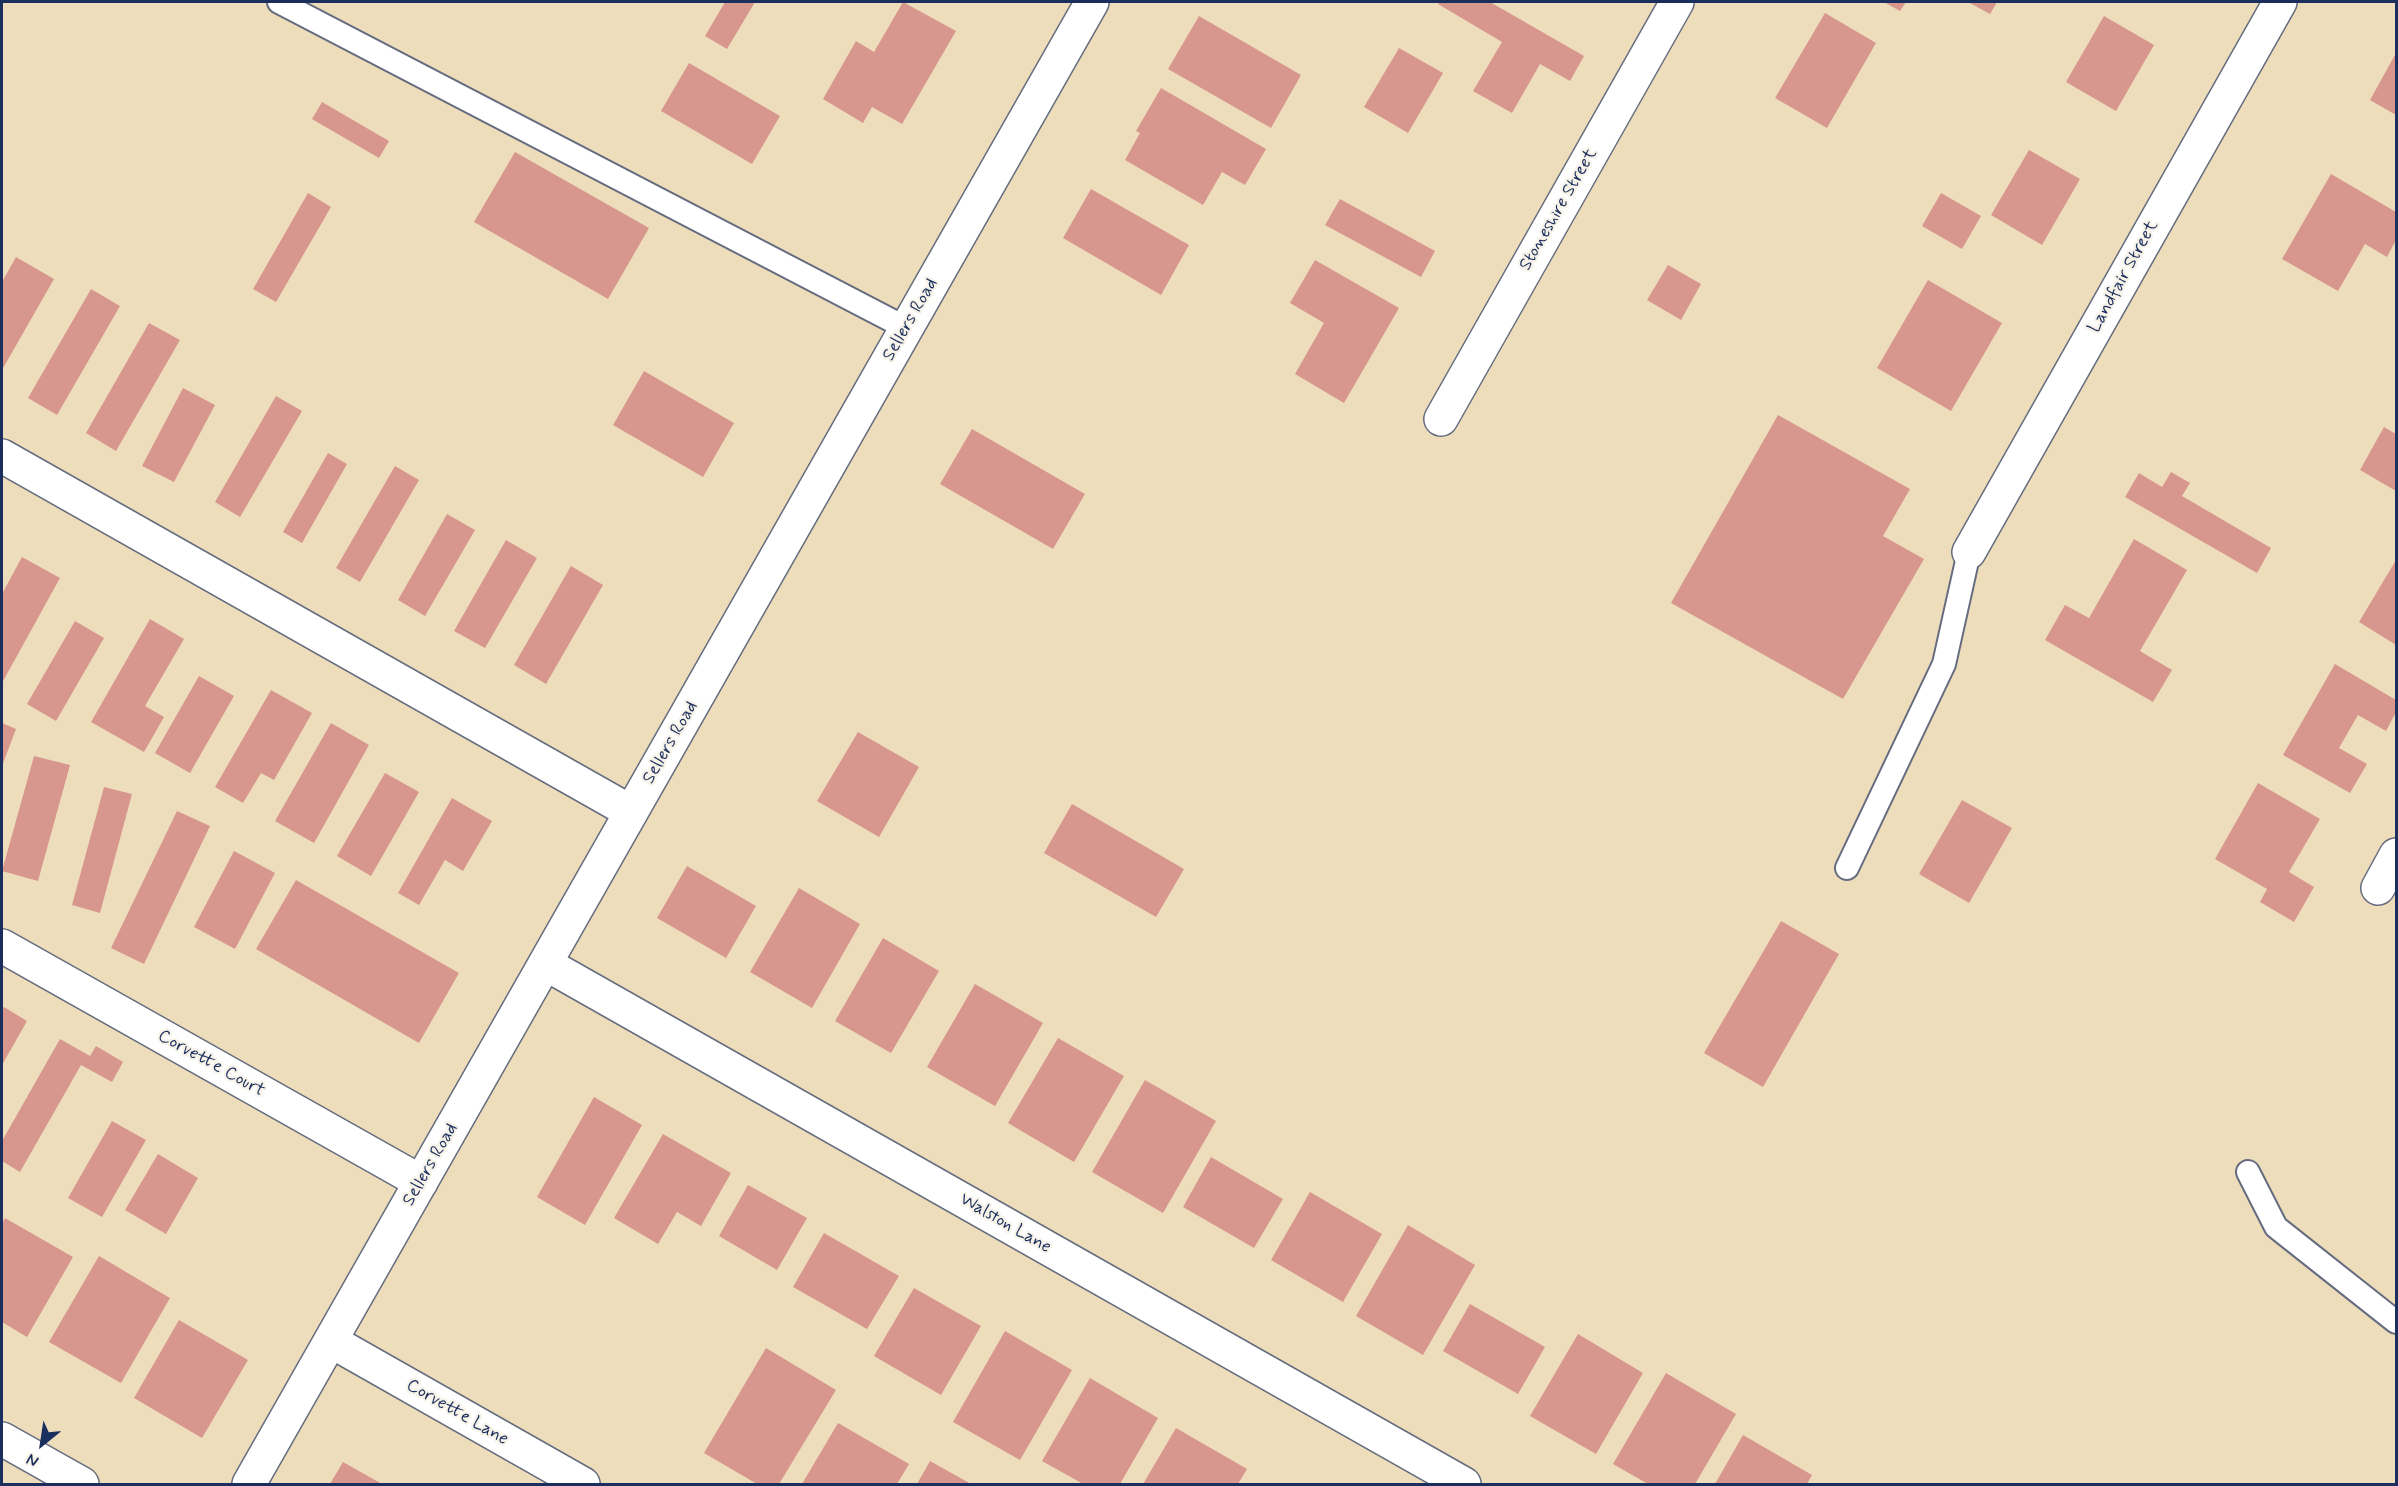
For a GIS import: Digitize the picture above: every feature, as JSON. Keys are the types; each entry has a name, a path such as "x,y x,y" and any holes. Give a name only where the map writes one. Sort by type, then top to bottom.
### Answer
{"street":[{"name":"Sellers Road","path":"249,1485 1092,2"},
{"name":"Stoneshire Street","path":"1441,419 1677,2"},
{"name":"Landfair Street","path":"1969,552 2280,2"},
{"path":"2,456 631,812"},
{"path":"2378,888 2397,855"},
{"name":"Corvette Court","path":"2,946 421,1182"},
{"name":"Walston Lane","path":"546,964 1464,1485"},
{"name":"Corvette Lane","path":"331,1341 583,1485"},
{"path":"2,1439 82,1485"}],"lane":[{"path":"279,2 906,328"},
{"path":"1847,868 1944,664 1969,552"},
{"path":"2248,1172 2276,1227 2397,1322"}],"building":[{"path":"725,2 755,2 727,49 705,36"},
{"path":"903,2 956,31 902,124 872,107 863,123 823,99 856,41 874,52"},
{"path":"1439,2 1490,2 1584,56 1570,81 1540,64 1512,113 1473,91 1502,42 1438,4"},
{"path":"1884,2 1906,2 1900,11"},
{"path":"1968,2 1997,2 1990,14"},
{"path":"1825,13 1876,43 1827,128 1775,98"},
{"path":"1199,16 1301,75 1271,128 1168,69"},
{"path":"2104,16 2154,45 2116,111 2066,82"},
{"path":"1399,48 1443,73 1408,133 1364,107"},
{"path":"2396,53 2396,115 2370,100"},
{"path":"689,63 780,116 752,164 661,111"},
{"path":"1161,88 1266,149 1245,185 1222,172 1203,205 1125,160 1140,133 1136,131"},
{"path":"322,102 389,141 379,158 312,119"},
{"path":"2029,150 2080,179 2042,245 1991,215"},
{"path":"515,152 649,228 608,299 474,222"},
{"path":"2331,174 2396,212 2396,240 2387,257 2365,244 2338,291 2282,259"},
{"path":"1091,189 1189,245 1161,295 1063,238"},
{"path":"308,193 331,207 276,302 253,289"},
{"path":"1941,193 1981,216 1962,249 1922,226"},
{"path":"1340,199 1435,251 1421,277 1325,225"},
{"path":"16,257 54,279 2,370 2,282"},
{"path":"1315,260 1399,308 1344,403 1295,374 1324,323 1290,303"},
{"path":"1668,265 1701,284 1681,320 1647,300"},
{"path":"1928,280 2002,323 1951,411 1877,368"},
{"path":"91,289 120,306 57,415 28,398"},
{"path":"149,323 180,340 116,451 86,433"},
{"path":"644,371 734,423 703,477 613,425"},
{"path":"183,388 215,405 174,482 142,466"},
{"path":"276,396 302,411 240,517 215,502"},
{"path":"1778,415 1910,489 1883,536 1924,559 1843,699 1671,603"},
{"path":"2384,427 2396,434 2396,491 2360,470"},
{"path":"972,429 1085,494 1053,549 940,484"},
{"path":"328,453 347,464 302,543 283,532"},
{"path":"395,466 419,480 360,582 336,568"},
{"path":"2171,472 2190,483 2182,496 2271,548 2257,573 2125,497 2139,473 2162,487"},
{"path":"447,514 475,530 425,616 398,600"},
{"path":"2134,539 2187,570 2140,651 2172,670 2153,702 2045,640 2065,605 2089,618"},
{"path":"506,540 537,558 485,648 454,631"},
{"path":"22,557 60,578 2,683 2,594"},
{"path":"2396,560 2396,645 2359,622"},
{"path":"571,566 603,585 546,684 514,665"},
{"path":"150,619 184,639 145,706 164,717 144,752 91,722"},
{"path":"75,621 104,638 56,721 27,704"},
{"path":"2335,664 2396,700 2396,712 2386,731 2358,715 2339,748 2367,764 2350,793 2283,755"},
{"path":"199,676 234,696 190,773 155,753"},
{"path":"271,690 312,713 274,780 261,773 243,803 215,787"},
{"path":"2,723 16,729 2,766"},
{"path":"331,723 369,745 314,843 275,821"},
{"path":"858,732 919,767 879,837 817,801"},
{"path":"34,756 70,765 38,881 2,871"},
{"path":"385,773 419,792 371,876 337,856"},
{"path":"2258,783 2320,819 2289,872 2314,887 2294,922 2260,902 2267,889 2215,859"},
{"path":"104,787 132,794 100,913 72,905"},
{"path":"452,798 492,821 463,871 445,860 419,905 398,893"},
{"path":"1962,800 2012,828 1969,903 1919,874"},
{"path":"1072,804 1184,869 1156,917 1044,853"},
{"path":"177,811 210,826 144,964 111,948"},
{"path":"234,851 275,873 235,949 194,927"},
{"path":"687,866 756,906 726,958 657,918"},
{"path":"296,880 459,973 419,1043 256,949"},
{"path":"799,888 860,924 812,1008 750,972"},
{"path":"1781,921 1839,954 1763,1087 1704,1053"},
{"path":"883,938 939,971 891,1053 835,1021"},
{"path":"975,984 1043,1023 995,1106 927,1067"},
{"path":"4,1007 27,1021 2,1065 2,1011"},
{"path":"1058,1038 1124,1076 1074,1162 1008,1123"},
{"path":"60,1039 90,1056 96,1046 123,1062 112,1082 81,1065 20,1172 2,1161 2,1141"},
{"path":"1145,1080 1216,1121 1163,1213 1092,1172"},
{"path":"594,1097 642,1125 585,1225 537,1197"},
{"path":"112,1121 146,1140 102,1217 68,1198"},
{"path":"663,1134 731,1173 701,1226 677,1212 658,1244 614,1218"},
{"path":"158,1154 198,1178 166,1234 125,1210"},
{"path":"1211,1157 1283,1199 1254,1248 1183,1207"},
{"path":"748,1185 807,1218 777,1270 719,1236"},
{"path":"1310,1192 1382,1234 1343,1302 1271,1260"},
{"path":"5,1218 73,1257 27,1337 2,1322 2,1224"},
{"path":"1408,1225 1475,1265 1423,1355 1356,1316"},
{"path":"824,1233 899,1276 867,1329 793,1287"},
{"path":"99,1256 170,1298 121,1383 49,1342"},
{"path":"914,1288 981,1326 941,1395 874,1356"},
{"path":"1470,1304 1545,1347 1518,1394 1443,1351"},
{"path":"179,1320 248,1360 202,1438 134,1398"},
{"path":"1005,1331 1072,1370 1020,1460 953,1422"},
{"path":"1578,1334 1643,1373 1596,1454 1530,1416"},
{"path":"766,1348 836,1390 779,1484 757,1484 704,1453"},
{"path":"1666,1373 1736,1414 1695,1484 1648,1484 1613,1464"},
{"path":"1090,1378 1158,1418 1120,1484 1083,1484 1042,1461"},
{"path":"838,1423 909,1464 897,1484 802,1484"},
{"path":"1176,1428 1247,1469 1238,1484 1143,1484"},
{"path":"1743,1435 1812,1475 1807,1484 1715,1484"},
{"path":"930,1461 971,1484 917,1484"},
{"path":"343,1462 382,1484 330,1484"}]}
